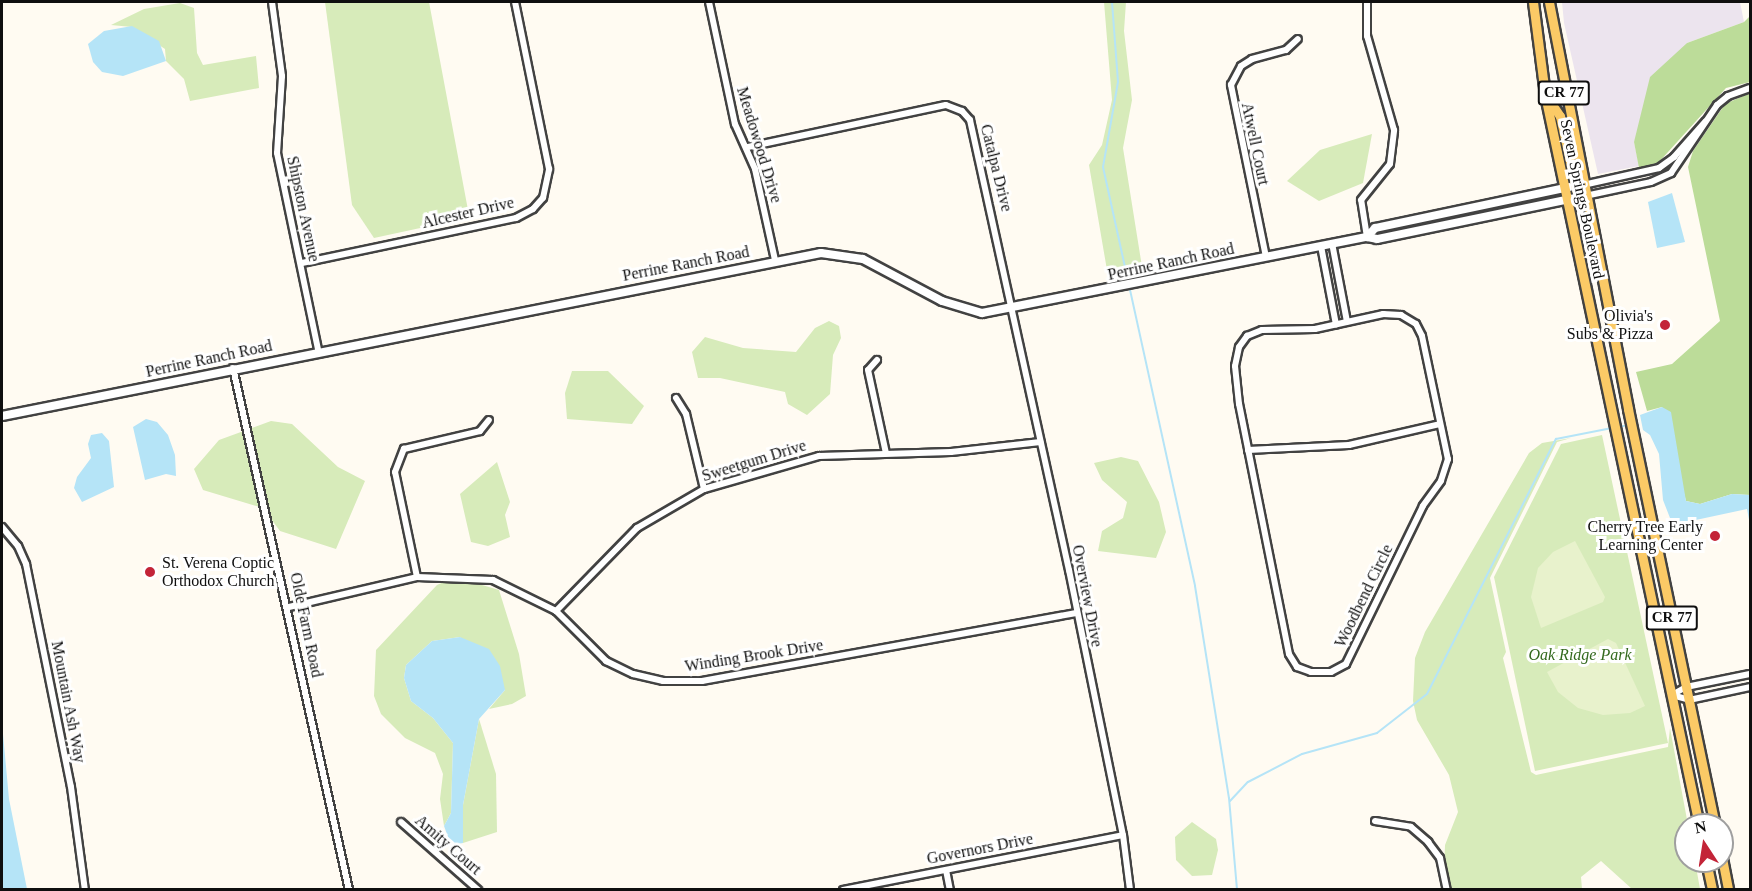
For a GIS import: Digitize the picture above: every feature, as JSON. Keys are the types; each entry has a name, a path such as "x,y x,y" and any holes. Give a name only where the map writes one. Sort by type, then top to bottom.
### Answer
{"main road":[{"name":"Seven Springs Boulevard","path":"1533,2 1545,95 1697,813"},
{"name":"Seven Springs Boulevard","path":"1549,2 1581,196 1713,813"},
{"path":"1545,95 1560,116 1579,185"},
{"path":"1606,381 1617,388 1628,409"},
{"path":"1708,873 1712,890"},
{"path":"1725,873 1728,890"}],"street":[{"name":"Shipston Avenue","path":"272,2 282,76 277,153 302,263 318,350"},
{"name":"Alcester Drive","path":"302,263 516,218 533,209 543,198 549,169 515,2"},
{"name":"Meadowood Drive","path":"709,2 735,124 748,147 775,260"},
{"path":"1367,237 1361,200 1390,164 1394,130 1367,36 1368,2"},
{"name":"Atwell Court","path":"1266,256 1231,85 1241,66 1252,59 1286,50 1298,39"},
{"name":"Perrine Ranch Road","path":"1367,237 1375,228 1659,168 1674,157 1722,100 1750,88"},
{"name":"Catalpa Drive","path":"748,147 917,109 946,105 962,111 975,130 1014,308"},
{"name":"Perrine Ranch Road","path":"2,416 318,350 775,260 821,253 863,259 942,301 982,313 1014,308 1332,243 1367,237 1377,239 1651,182 1671,173 1705,122"},
{"path":"1332,243 1347,322"},
{"path":"1321,246 1336,324"},
{"name":"Overview Drive","path":"1014,308 1040,442 1069,570 1075,613 1123,835 1130,890"},
{"name":"Woodbend Circle","path":"1383,314 1401,315 1416,324 1448,459 1441,481 1423,506 1346,664 1331,672 1297,667 1288,654 1248,450 1235,366 1239,347 1247,336 1262,330 1314,329 1347,322 1383,314"},
{"path":"877,360 868,369 886,453"},
{"name":"Olde Farm Road","path":"233,368 289,607 349,890"},
{"path":"676,398 686,414 704,489"},
{"path":"417,577 395,472 404,448 480,431 489,420"},
{"path":"1248,450 1349,445 1440,424"},
{"name":"Sweetgum Drive","path":"556,611 637,528 704,489 819,456 1040,442"},
{"name":"Mountain Ash Way","path":"2,527 18,546 28,575 71,787 85,890"},
{"name":"Winding Brook Drive","path":"289,607 417,577 493,580 556,611 606,661 633,674 663,681 702,681 1075,613"},
{"path":"1672,695 1686,687 1750,674"},
{"path":"1672,695 1689,700 1750,687"},
{"path":"1375,821 1411,827 1428,842 1440,858 1447,890"},
{"name":"Amity Court","path":"401,822 478,890"},
{"name":"Governors Drive","path":"843,890 1123,835"},
{"path":"946,870 950,890"}],"shaded area":[{"path":"1562,2 1740,2 1744,22 1687,43 1634,142 1639,166 1598,174 1564,23"}],"green space":[{"path":"325,2 429,2 468,210 462,219 374,238 352,205"},
{"path":"1104,2 1126,2 1124,31 1132,100 1123,148 1143,273 1108,276 1089,165 1102,145 1112,100"},
{"path":"180,3 194,8 197,53 203,65 256,56 259,88 190,101 184,79 166,61 165,49 132,27 111,25 144,9"},
{"path":"1750,16 1750,82 1726,88 1658,163 1639,168 1634,142 1650,77 1687,43 1744,22"},
{"path":"1750,93 1750,495 1732,494 1700,504 1686,501 1662,407 1647,411 1636,372 1672,364 1720,321 1688,167 1693,151 1725,104"},
{"path":"1372,134 1363,183 1319,201 1287,181 1320,150"},
{"path":"829,321 839,326 841,338 833,355 830,394 807,415 788,404 785,392 720,378 698,378 692,352 705,337 743,348 796,352 815,328"},
{"path":"572,371 608,371 644,406 632,424 567,419 565,393"},
{"path":"271,421 292,424 338,467 365,481 336,549 280,531 263,508 203,490 194,469 219,440"},
{"name":"Oak Ridge Park","path":"1602,435 1668,743 1535,771 1494,577 1561,444"},
{"path":"1571,438 1557,442 1490,578 1506,652 1503,658 1531,772 1536,775 1668,747 1670,728 1686,813 1674,813 1674,873 1697,873 1700,889 1632,889 1601,861 1581,877 1582,889 1452,889 1444,873 1445,845 1458,812 1449,775 1417,720 1413,701 1415,658 1425,632 1529,453 1542,443"},
{"path":"1121,457 1138,461 1159,502 1166,532 1156,558 1098,551 1102,531 1123,518 1127,502 1102,480 1094,463"},
{"path":"497,462 510,502 505,515 510,537 488,546 471,542 460,494"},
{"path":"1575,541 1605,597 1603,602 1541,628 1531,597 1538,568 1553,552"},
{"path":"455,577 499,590 519,654 526,696 512,704 489,709 505,690 460,637 432,641 406,665 404,678 411,701 433,718 453,743 451,813 444,826 440,799 443,774 435,753 405,738 381,714 374,696 376,650 437,585"},
{"path":"1608,639 1616,643 1645,706 1630,713 1603,715 1578,708 1558,692 1547,672"},
{"path":"479,719 496,774 497,832 463,843 463,805"},
{"path":"1192,822 1216,839 1218,850 1212,875 1192,876 1176,860 1175,837"}],"water":[{"path":"132,26 159,41 166,61 123,76 102,72 93,62 88,44 104,31"},
{"path":"1672,193 1685,242 1657,248 1648,202"},
{"path":"1662,407 1671,412 1686,501 1700,504 1732,494 1750,495 1750,525 1747,509 1677,524 1670,518 1663,500 1659,454 1650,435 1643,430 1640,415"},
{"path":"146,419 157,422 168,435 175,455 176,476 166,474 145,480 133,427"},
{"path":"102,433 109,441 114,487 82,502 74,488 77,477 91,458 88,444 91,435"},
{"path":"460,637 489,649 500,666 505,690 479,719 463,805 463,843 451,845 444,826 451,813 453,743 433,718 411,701 404,678 406,665 432,641"},
{"path":"2,723 9,799 27,889 2,889"}],"waterway":[{"path":"1112,2 1118,82 1103,167 1195,586 1229,798 1237,890"},
{"path":"1617,427 1629,425"},
{"path":"1230,801 1248,782 1302,754 1377,733 1427,694 1556,439 1612,428"}],"place":[{"name":"Olivia's Subs & Pizza","path":"1665,325"},
{"name":"Cherry Tree Early Learning Center","path":"1715,536"},
{"name":"St. Verena Coptic Orthodox Church","path":"150,572"}]}
